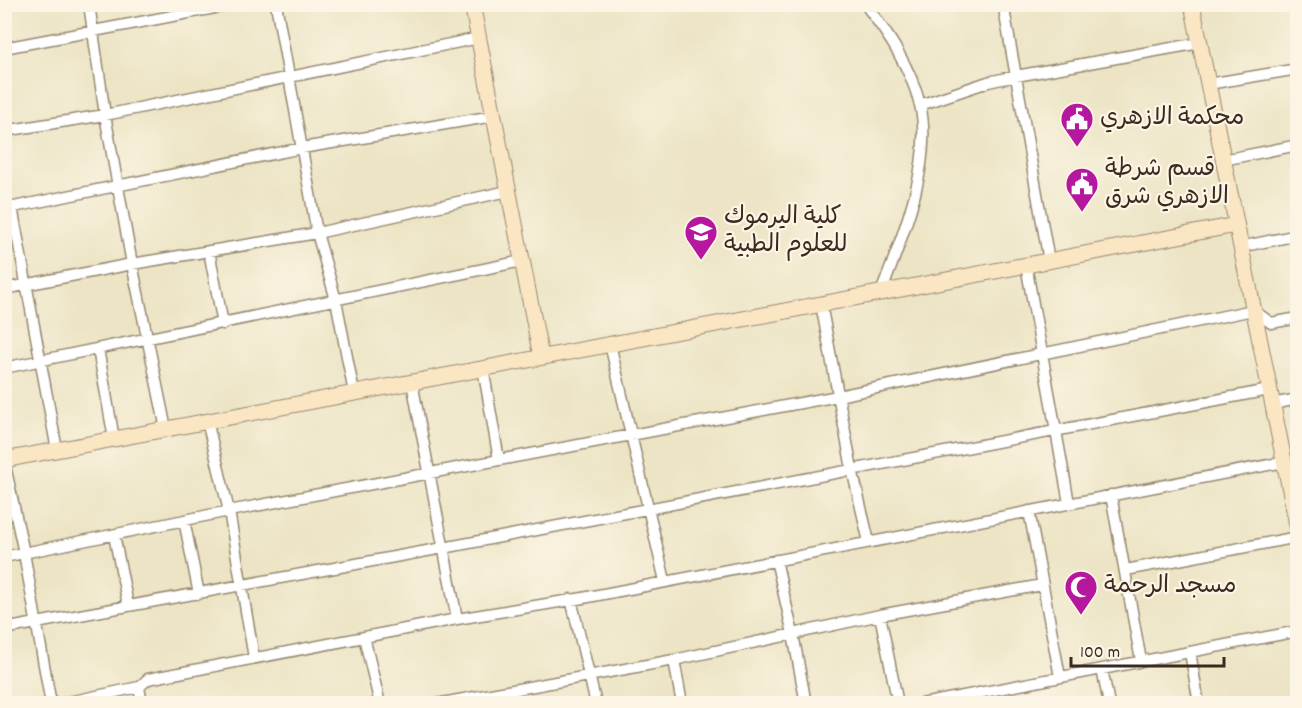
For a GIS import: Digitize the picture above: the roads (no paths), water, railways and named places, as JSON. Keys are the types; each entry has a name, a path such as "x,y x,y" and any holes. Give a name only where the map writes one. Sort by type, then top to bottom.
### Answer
{"street":[{"path":"89,4 118,187 166,429"},
{"path":"4,48 236,4"},
{"path":"276,4 317,233 336,300 354,393"},
{"path":"472,4 541,357"},
{"path":"865,4 908,70 920,105 923,126 924,147 918,176 903,235 881,293"},
{"path":"1006,4 1005,15 1049,261"},
{"path":"1194,5 1284,462 1292,478 1298,530"},
{"path":"4,131 105,115 479,38"},
{"path":"920,105 988,82 1200,43"},
{"path":"1208,84 1298,69"},
{"path":"57,450 8,208 303,148 494,116"},
{"path":"1223,160 1298,145"},
{"path":"4,289 132,264 317,233 508,191"},
{"path":"51,704 24,554 4,460 1236,225"},
{"path":"1240,247 1298,235"},
{"path":"208,251 223,324"},
{"path":"4,368 522,261"},
{"path":"1026,265 1069,504"},
{"path":"821,304 852,470 869,542"},
{"path":"4,557 228,511 838,396 1253,310 1271,323 1298,318"},
{"path":"610,344 665,581"},
{"path":"99,349 114,439"},
{"path":"483,368 499,460"},
{"path":"412,382 457,619"},
{"path":"4,629 1056,431 1271,397 1298,399"},
{"path":"207,421 228,511 254,658"},
{"path":"59,704 139,687 148,679 254,658 1284,462"},
{"path":"1111,495 1141,661"},
{"path":"1029,511 1060,677"},
{"path":"184,520 199,594"},
{"path":"114,535 128,605"},
{"path":"1126,570 1298,537"},
{"path":"777,560 806,704"},
{"path":"437,704 674,660 880,615 1041,585"},
{"path":"571,599 596,704"},
{"path":"880,615 898,704"},
{"path":"922,704 1298,631"},
{"path":"364,637 380,704"},
{"path":"1190,652 1199,704"},
{"path":"674,660 682,704"},
{"path":"1102,669 1109,704"},
{"path":"139,687 142,704"}],"place":[{"name":"محكمة الازهري","path":"1077,148"},
{"name":"قسم شرطة الازهري شرق","path":"1082,213"},
{"name":"كلية اليرموك للعلوم الطبية","path":"701,261"},
{"name":"مسجد الرحمة","path":"1081,616"}]}
